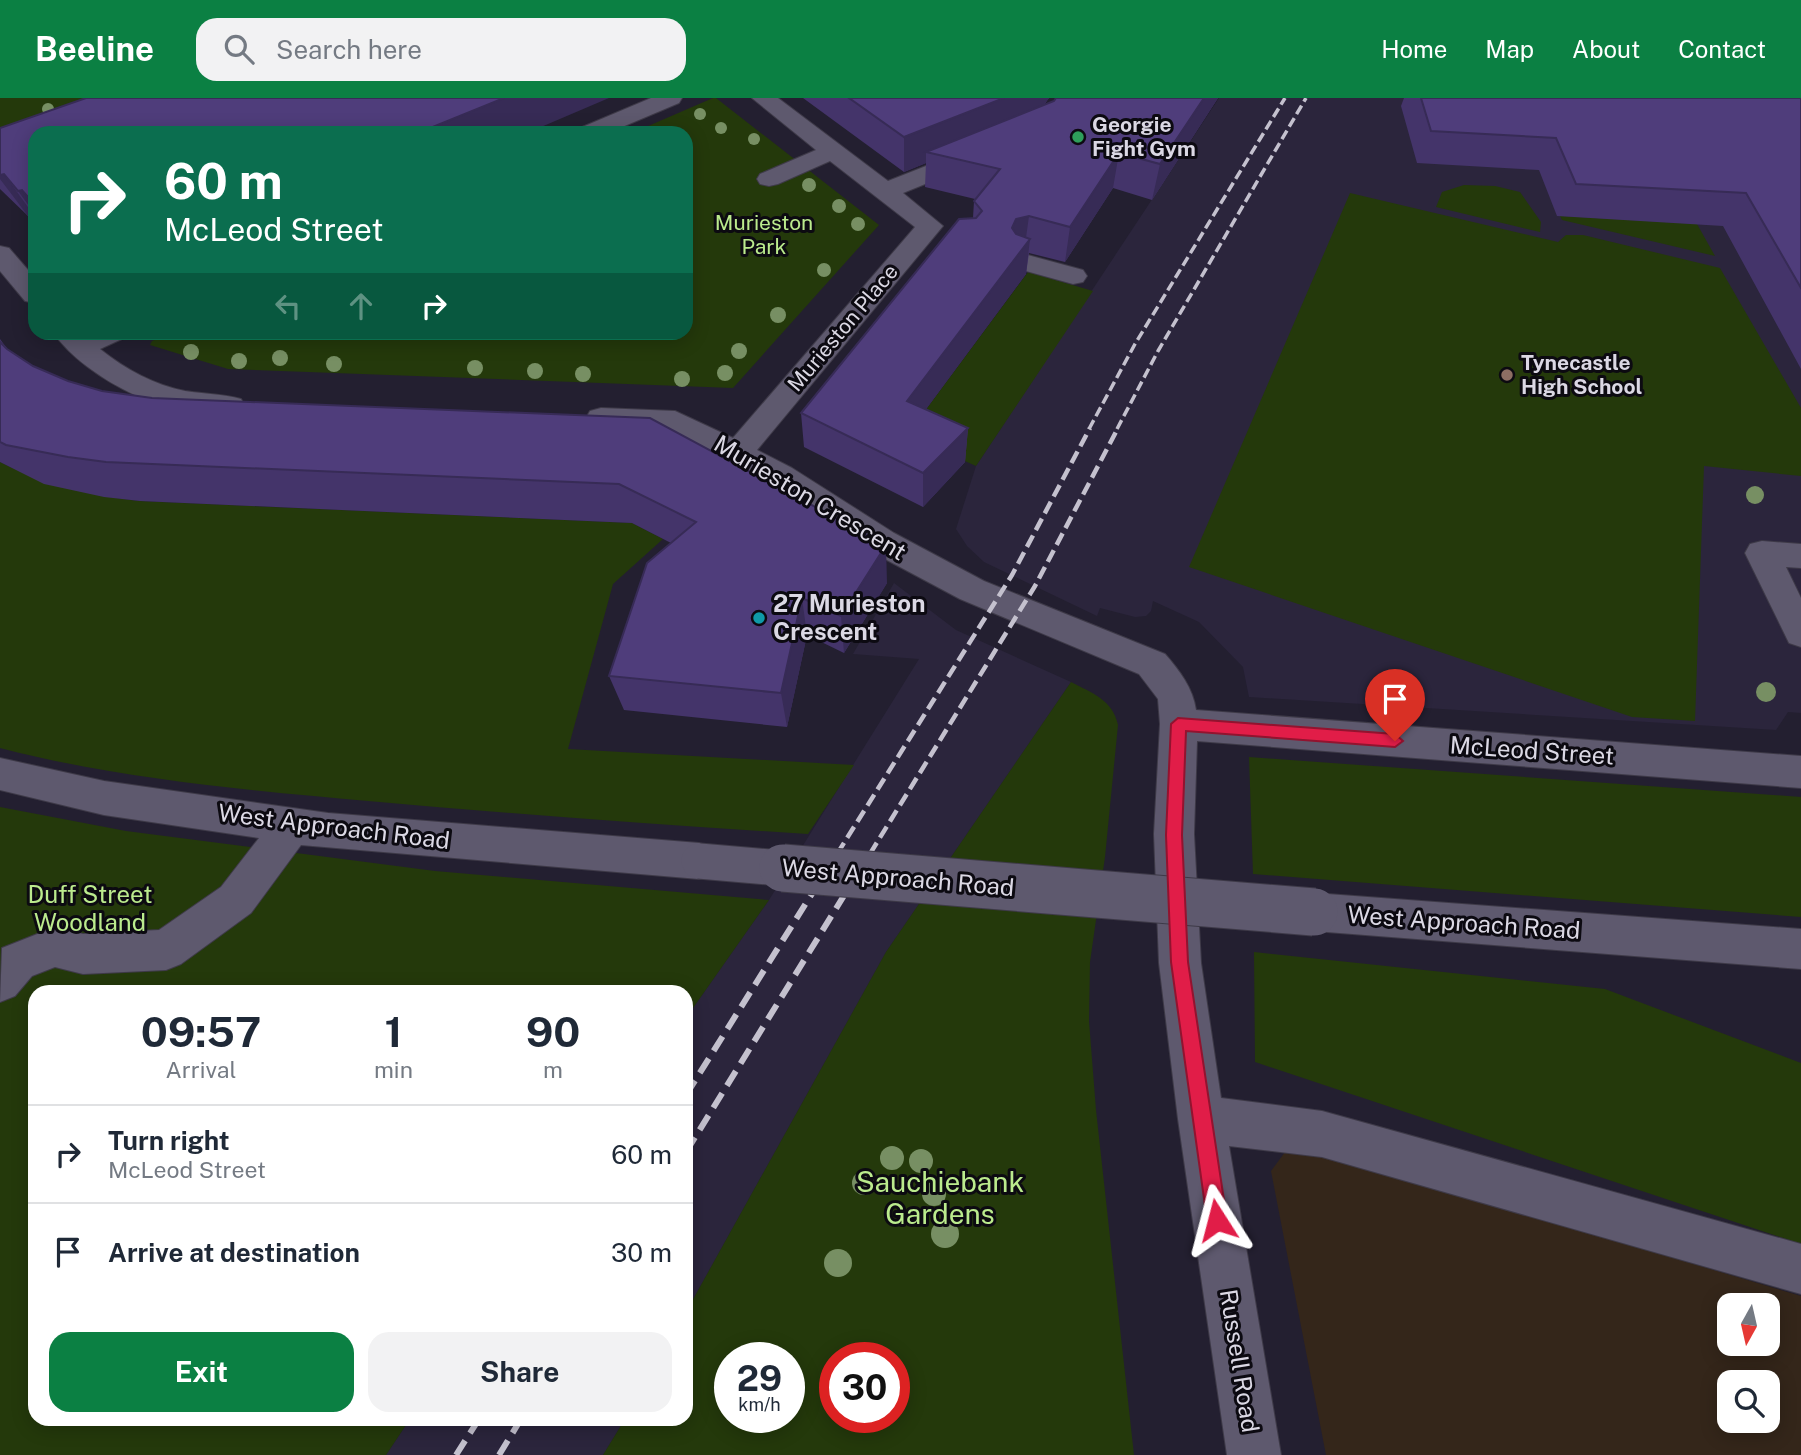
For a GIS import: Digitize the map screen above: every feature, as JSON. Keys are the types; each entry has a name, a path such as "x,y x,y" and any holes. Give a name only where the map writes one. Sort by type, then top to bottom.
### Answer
{"street":[{"path":"605,126 671,98"},
{"path":"763,98 930,226 924,233 952,241"},
{"path":"886,191 992,148"},
{"path":"769,179 834,151"},
{"name":"Murieston Place","path":"738,452 924,233"},
{"path":"0,254 28,287"},
{"path":"1024,262 1073,276"},
{"path":"73,340 96,363 147,390 208,405 263,407"},
{"name":"Murieston Crescent","path":"578,418 675,421 738,452 781,475 881,542 972,590 1152,664 1167,682 1176,699 1178,724"},
{"path":"1801,556 1762,553 1801,633"},
{"name":"McLeod Street","path":"1178,724 1801,772"},
{"name":"Russell Road","path":"1178,724 1174,835 1180,962 1201,1119 1254,1455"},
{"name":"West Approach Road","path":"0,774 104,798 328,831 1801,949"},
{"path":"0,981 17,961 55,947 83,954 166,950 236,900 293,824"},
{"path":"1201,1119 1322,1134 1801,1269"}],"shaded area":[{"name":"Tynecastle High School","path":"1219,98 1801,98 1801,713 1788,712 1776,730 1249,697 1243,667 1199,622 1153,601 1151,611 1146,616 1135,617 1100,608 1097,616 984,562 967,546 956,529 976,466"},
{"path":"894,583 956,630 1071,682 886,952 693,1299 693,1008 769,900 919,659 853,654"},
{"path":"1291,1144 1801,1296 1801,1455 1326,1455 1271,1171"},
{"path":"405,1426 621,1426 603,1455 386,1455"}],"green space":[{"path":"0,98 113,98 28,126 0,138"},
{"name":"Murieston Park","path":"716,98 879,225 733,388 228,369 150,345 154,340 693,340 693,126 648,126"},
{"path":"1464,185 1495,186 1520,192 1541,222 1540,232 1436,207 1442,192"},
{"path":"1350,193 1558,242 1566,235 1583,235 1720,268 1801,408 1801,476 1704,466 1695,721 1632,717 1189,567"},
{"path":"1560,216 1697,224 1715,256 1562,220"},
{"path":"1028,272 1093,291 976,466 907,435"},
{"path":"0,462 68,488 138,501 632,523 663,539 613,584 568,749 854,765 808,834 478,810 229,788 91,768 0,748"},
{"name":"Sauchiebank Gardens","path":"1071,682 1094,694 1112,709 1118,725 1105,857 1090,962 1089,1021 1096,1110 1134,1455 603,1455 621,1426 693,1426 693,1299 886,952"},
{"path":"1249,757 1801,797 1801,917 1253,874"},
{"name":"Duff Street Woodland","path":"0,807 126,831 435,871 769,900 693,1008 693,985 28,985 28,1426 405,1426 386,1455 0,1455"},
{"path":"1254,952 1605,989 1801,1063 1801,1244 1255,1062"}],"building":[{"path":"86,98 504,98 435,126 28,126 28,197 22,190 18,191 4,174 0,175 0,128"},
{"path":"849,98 1004,98 904,137"},
{"path":"1056,98 1204,98 1160,164 1119,153 1070,227 1029,216 1016,219 1012,228 1016,234 1030,239 907,401 968,428 923,473 801,413 959,219 976,218 982,211 974,201 1000,169 926,152"},
{"path":"1421,98 1801,98 1801,288 1746,193 1576,184 1556,138 1431,131"},
{"path":"0,342 33,366 68,381 102,391 152,398 650,418 886,545 841,616 802,598 781,693 609,676 647,563 696,522 619,484 106,462 6,445 0,442"}],"railway":[{"path":"1089,429 1135,344 1285,98"},
{"path":"1117,429 1158,351 1306,98"},
{"path":"827,870 1012,575 1090,428"},
{"path":"860,870 1035,586 1118,428"},
{"path":"693,1084 828,868"},
{"path":"693,1141 861,868"},
{"path":"456,1455 475,1426"},
{"path":"499,1455 517,1426"}],"place":[{"name":"Georgie Fight Gym","path":"1078,137"},
{"name":"Tynecastle High School","path":"1507,375"},
{"name":"27 Murieston Crescent","path":"759,618"}],"route":[{"path":"1217,1220 1180,962 1174,835 1178,724 1395,741"}]}
